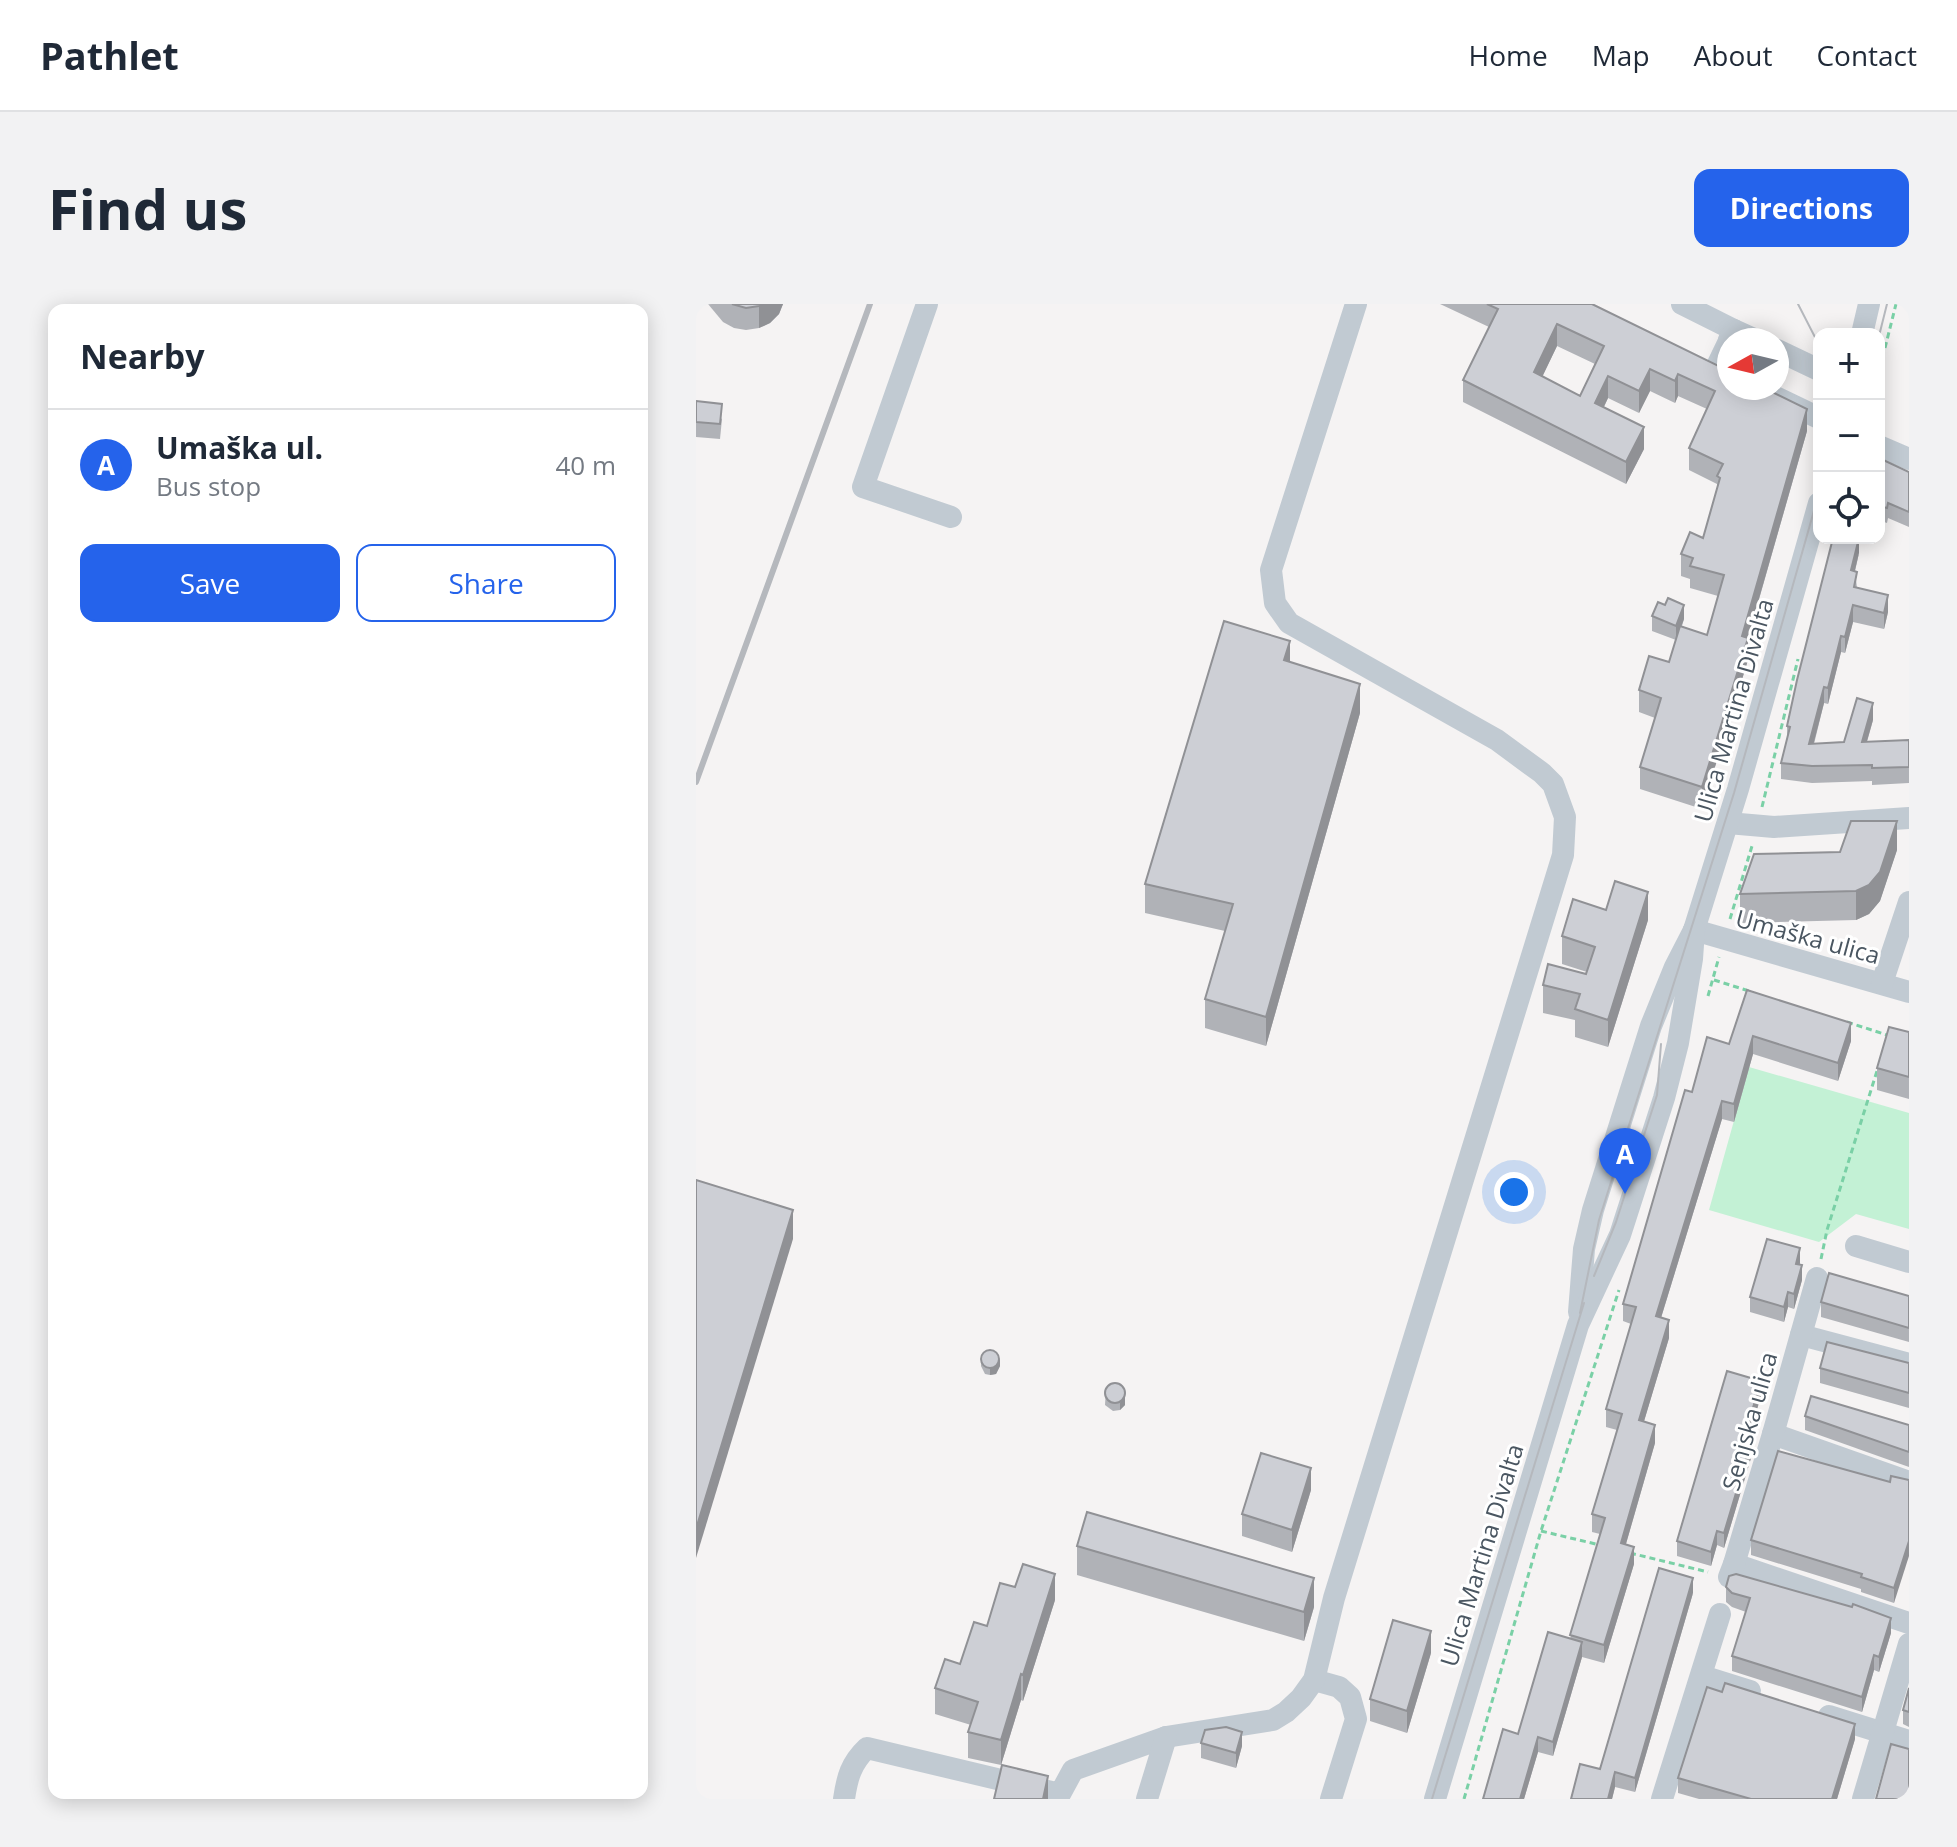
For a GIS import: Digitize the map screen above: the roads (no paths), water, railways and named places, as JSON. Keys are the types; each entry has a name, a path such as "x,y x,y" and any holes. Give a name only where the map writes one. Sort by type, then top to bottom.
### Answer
{"street":[{"path":"927,304 863,487 951,517"},
{"path":"844,1799 846,1781 854,1760 867,1748 1060,1796 1073,1770 1166,1737 1273,1720 1301,1698 1314,1680 1334,1598 1563,855 1565,817 1553,784 1497,740 1289,623 1275,603 1271,570 1356,304"},
{"path":"1682,304 1718,328"},
{"path":"1863,328 1869,304"},
{"path":"1789,356 1813,367"},
{"path":"1782,400 1813,415"},
{"path":"1885,449 1909,459"},
{"name":"Ulica Martina Divalta","path":"1578,1325 1584,1249 1593,1210 1651,1026 1694,930 1728,823 1813,524"},
{"path":"1728,823 1774,827 1909,818"},
{"path":"1882,983 1909,902"},
{"name":"Ulica Martina Divalta","path":"1435,1799 1578,1325 1620,1235 1671,1077 1688,985 1694,930"},
{"name":"Umaška ulica","path":"1694,930 1909,992"},
{"path":"1856,1246 1909,1262"},
{"name":"Senjska ulica","path":"1817,1278 1732,1570 1909,1623"},
{"path":"1801,1335 1909,1364"},
{"path":"1773,1434 1909,1482"},
{"path":"1662,1799 1720,1614"},
{"path":"1863,1799 1909,1644"},
{"path":"1702,1676 1777,1700"},
{"path":"1314,1680 1339,1687 1350,1697 1356,1719 1331,1799"},
{"path":"1808,1710 1909,1741"},
{"path":"1147,1799 1166,1737"}],"tram line":[{"path":"1798,304 1813,333"},
{"path":"1881,328 1887,304"},
{"path":"1580,1313 1599,1220 1734,793 1813,514"},
{"path":"1594,1276 1616,1222 1657,1095 1661,1044"},
{"path":"1432,1799 1584,1303"}],"railway":[{"path":"696,782 870,304"}],"place":[{"name":"Umaška ul.","path":"1625,1194"}]}
